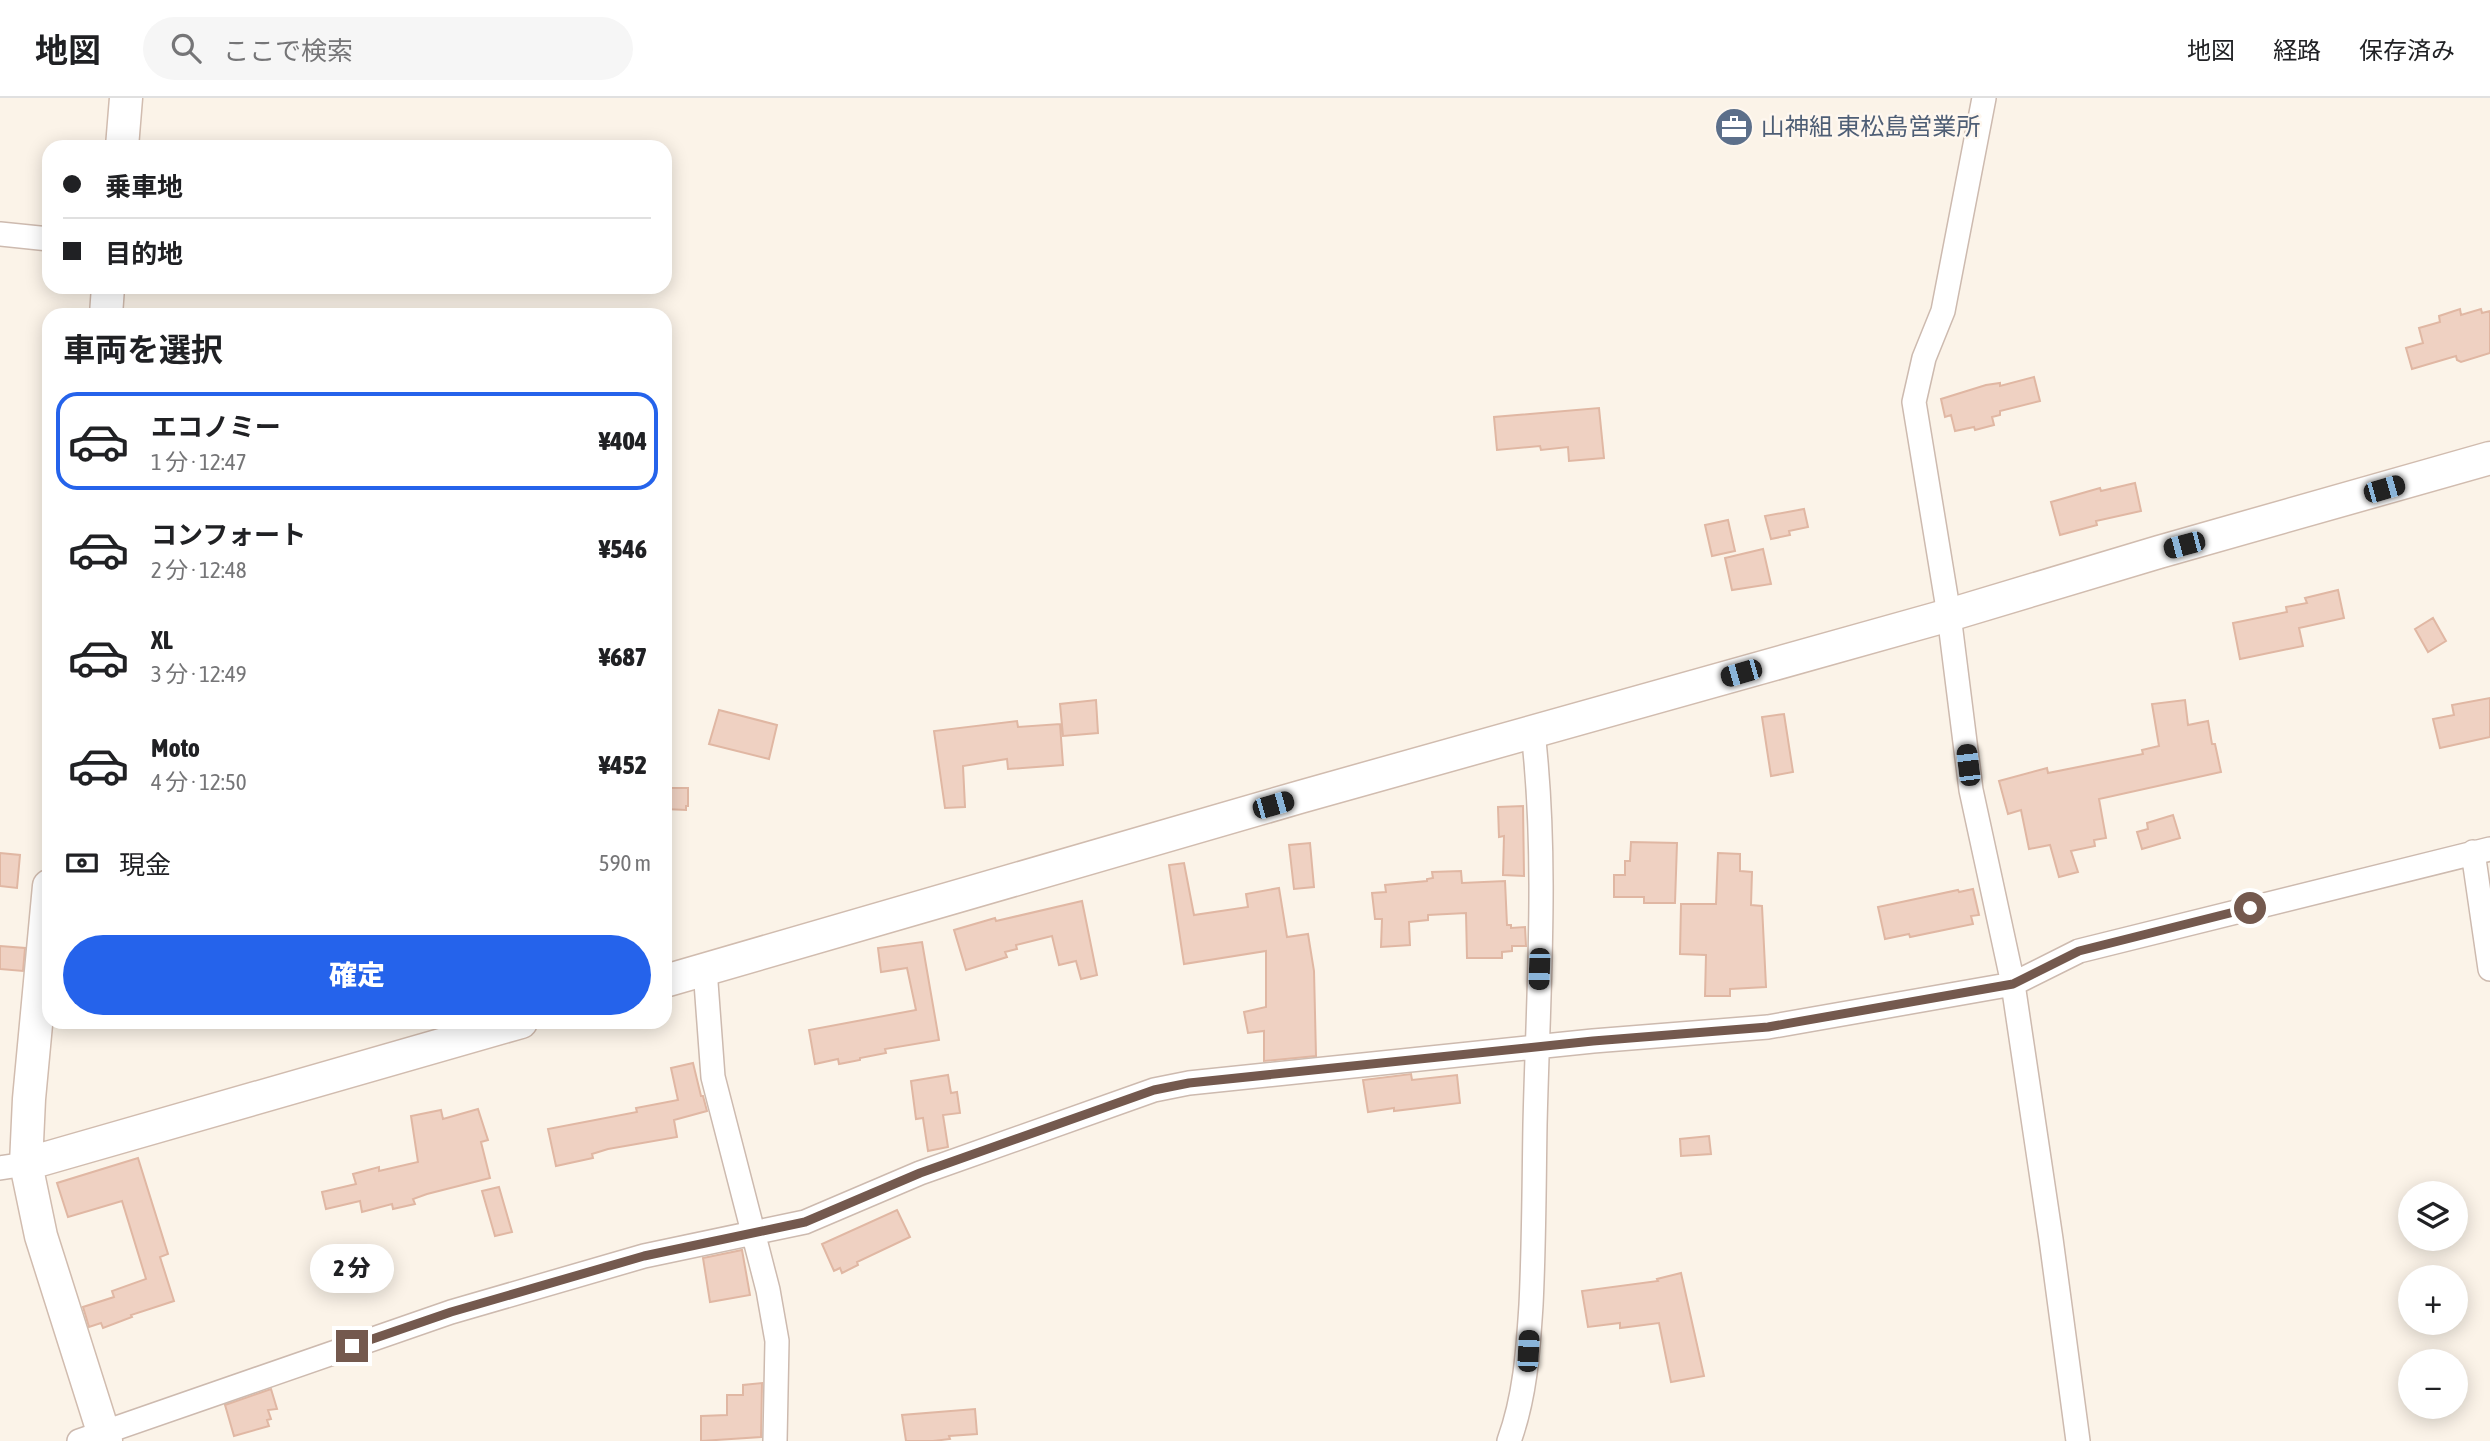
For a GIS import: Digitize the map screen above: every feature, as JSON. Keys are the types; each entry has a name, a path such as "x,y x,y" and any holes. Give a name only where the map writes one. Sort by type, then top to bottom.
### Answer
{"street":[{"path":"123,140 126,98"},
{"path":"1984,98 1943,311 1924,358 1914,402 1949,615 1971,790 2013,984 2078,1441"},
{"path":"0,234 42,238"},
{"path":"672,979 2490,458"},
{"path":"1509,1441 1519,1415 1528,1351 1532,1273 1541,865 1539,786 1533,732"},
{"path":"42,961 29,1099 13,1166 41,1236 96,1438 451,1312 644,1256 805,1222 920,1173 1154,1090 1189,1083 1537,1047 1768,1027 2013,984 2079,951 2482,851 2490,969"},
{"path":"705,969 713,1077 755,1234 776,1341 775,1441"},
{"path":"13,1166 496,1029"}],"building":[{"path":"2460,309 2461,315 2481,309 2482,313 2490,311 2490,353 2461,362 2456,356 2412,369 2406,348 2423,343 2419,328 2440,322 2439,316"},
{"path":"2034,377 2040,401 2000,411 2000,415 1992,417 1994,425 1955,431 1951,415 1945,417 1941,399 1986,385 2000,383 2000,386"},
{"path":"1599,408 1604,458 1569,461 1568,447 1541,450 1540,446 1497,450 1494,417"},
{"path":"2135,483 2141,511 2096,521 2097,525 2060,535 2051,502 2100,488 2101,491"},
{"path":"1804,509 1808,527 1771,539 1765,516"},
{"path":"1728,520 1735,551 1712,556 1705,525"},
{"path":"1763,549 1771,584 1732,590 1725,558"},
{"path":"2338,590 2344,618 2299,628 2303,646 2240,659 2233,623 2287,612 2286,607 2307,603 2305,598"},
{"path":"2433,618 2446,641 2428,652 2415,629"},
{"path":"2490,698 2490,737 2440,748 2433,719 2454,715 2452,705"},
{"path":"1096,700 1098,733 1063,736 1060,704"},
{"path":"2185,700 2188,725 2208,721 2221,772 2099,799 2106,838 2094,840 2095,846 2071,851 2078,872 2059,877 2050,845 2029,849 2021,810 2008,814 1999,781 2047,768 2048,773 2143,754 2142,750 2159,746 2152,704"},
{"path":"719,710 777,725 769,759 709,744"},
{"path":"1784,714 1793,772 1771,776 1762,717"},
{"path":"1017,721 1018,727 1060,724 1063,765 1008,769 1007,759 963,766 965,807 945,808 934,731"},
{"path":"672,788 688,788 686,810 672,809"},
{"path":"1523,806 1524,876 1503,875 1504,836 1499,837 1498,807"},
{"path":"2173,815 2180,838 2142,849 2137,832 2148,829 2147,823"},
{"path":"1631,842 1677,843 1675,903 1644,903 1644,897 1614,897 1614,875 1625,875 1625,861 1630,861"},
{"path":"1310,843 1314,887 1294,889 1289,845"},
{"path":"0,853 20,855 17,888 0,886"},
{"path":"1718,853 1740,854 1740,871 1752,872 1751,905 1762,906 1766,987 1730,989 1730,996 1705,996 1706,955 1680,954 1681,904 1716,904"},
{"path":"1184,863 1194,915 1248,907 1246,894 1279,888 1287,937 1308,934 1314,971 1316,1056 1264,1061 1264,1031 1248,1033 1244,1012 1266,1007 1266,951 1184,964 1169,865"},
{"path":"1461,871 1462,883 1505,881 1507,925 1511,925 1511,928 1525,927 1526,946 1512,946 1512,951 1502,952 1502,958 1467,958 1466,913 1428,915 1428,920 1409,922 1410,945 1381,947 1382,919 1375,919 1372,893 1386,892 1385,885 1427,881 1433,878 1432,872"},
{"path":"1973,889 1979,915 1971,916 1973,924 1910,937 1909,934 1885,939 1878,907"},
{"path":"1082,901 1097,975 1081,979 1076,961 1059,965 1052,936 1016,945 1017,949 1005,952 1007,957 966,970 954,930 995,918 996,921"},
{"path":"922,942 939,1040 885,1049 886,1053 860,1060 839,1064 838,1059 815,1064 809,1030 916,1010 907,968 881,972 878,948"},
{"path":"0,946 25,948 23,971 0,969"},
{"path":"693,1063 707,1111 674,1120 677,1137 608,1149 592,1154 593,1158 556,1166 548,1129 637,1112 636,1108 678,1100 671,1068"},
{"path":"1411,1074 1412,1080 1457,1075 1460,1103 1368,1112 1363,1080"},
{"path":"948,1075 951,1093 957,1092 960,1113 943,1115 948,1147 928,1151 923,1118 916,1119 911,1081"},
{"path":"478,1109 488,1140 481,1142 490,1178 427,1194 413,1199 415,1204 393,1209 392,1204 362,1212 360,1201 326,1209 322,1192 356,1184 353,1174 379,1167 379,1171 418,1162 411,1116 441,1110 443,1119"},
{"path":"1709,1136 1711,1154 1681,1156 1680,1139"},
{"path":"138,1158 168,1254 160,1257 174,1301 131,1315 132,1317 103,1328 101,1323 89,1327 83,1307 114,1297 112,1291 146,1279 122,1201 68,1217 57,1183"},
{"path":"499,1187 512,1232 495,1236 482,1191"},
{"path":"897,1210 910,1237 857,1262 858,1265 842,1273 840,1268 834,1271 822,1244"},
{"path":"742,1250 750,1295 710,1302 703,1258"},
{"path":"1681,1273 1704,1376 1671,1382 1659,1323 1620,1328 1620,1323 1588,1327 1582,1291 1658,1281 1657,1279"},
{"path":"762,1383 761,1437 701,1441 701,1416 727,1415 727,1395 743,1395 743,1385"},
{"path":"271,1389 277,1409 268,1410 271,1419 267,1420 269,1426 234,1436 225,1405"},
{"path":"975,1409 977,1434 949,1436 950,1439 933,1441 906,1441 902,1415"}],"place":[{"name":"山神組 東松島営業所","path":"1734,127"}],"route":[{"path":"352,1346 451,1312 644,1256 805,1222 920,1173 1154,1090 1189,1083 1593,1041 1768,1027 2013,984 2079,951 2250,908"}]}
